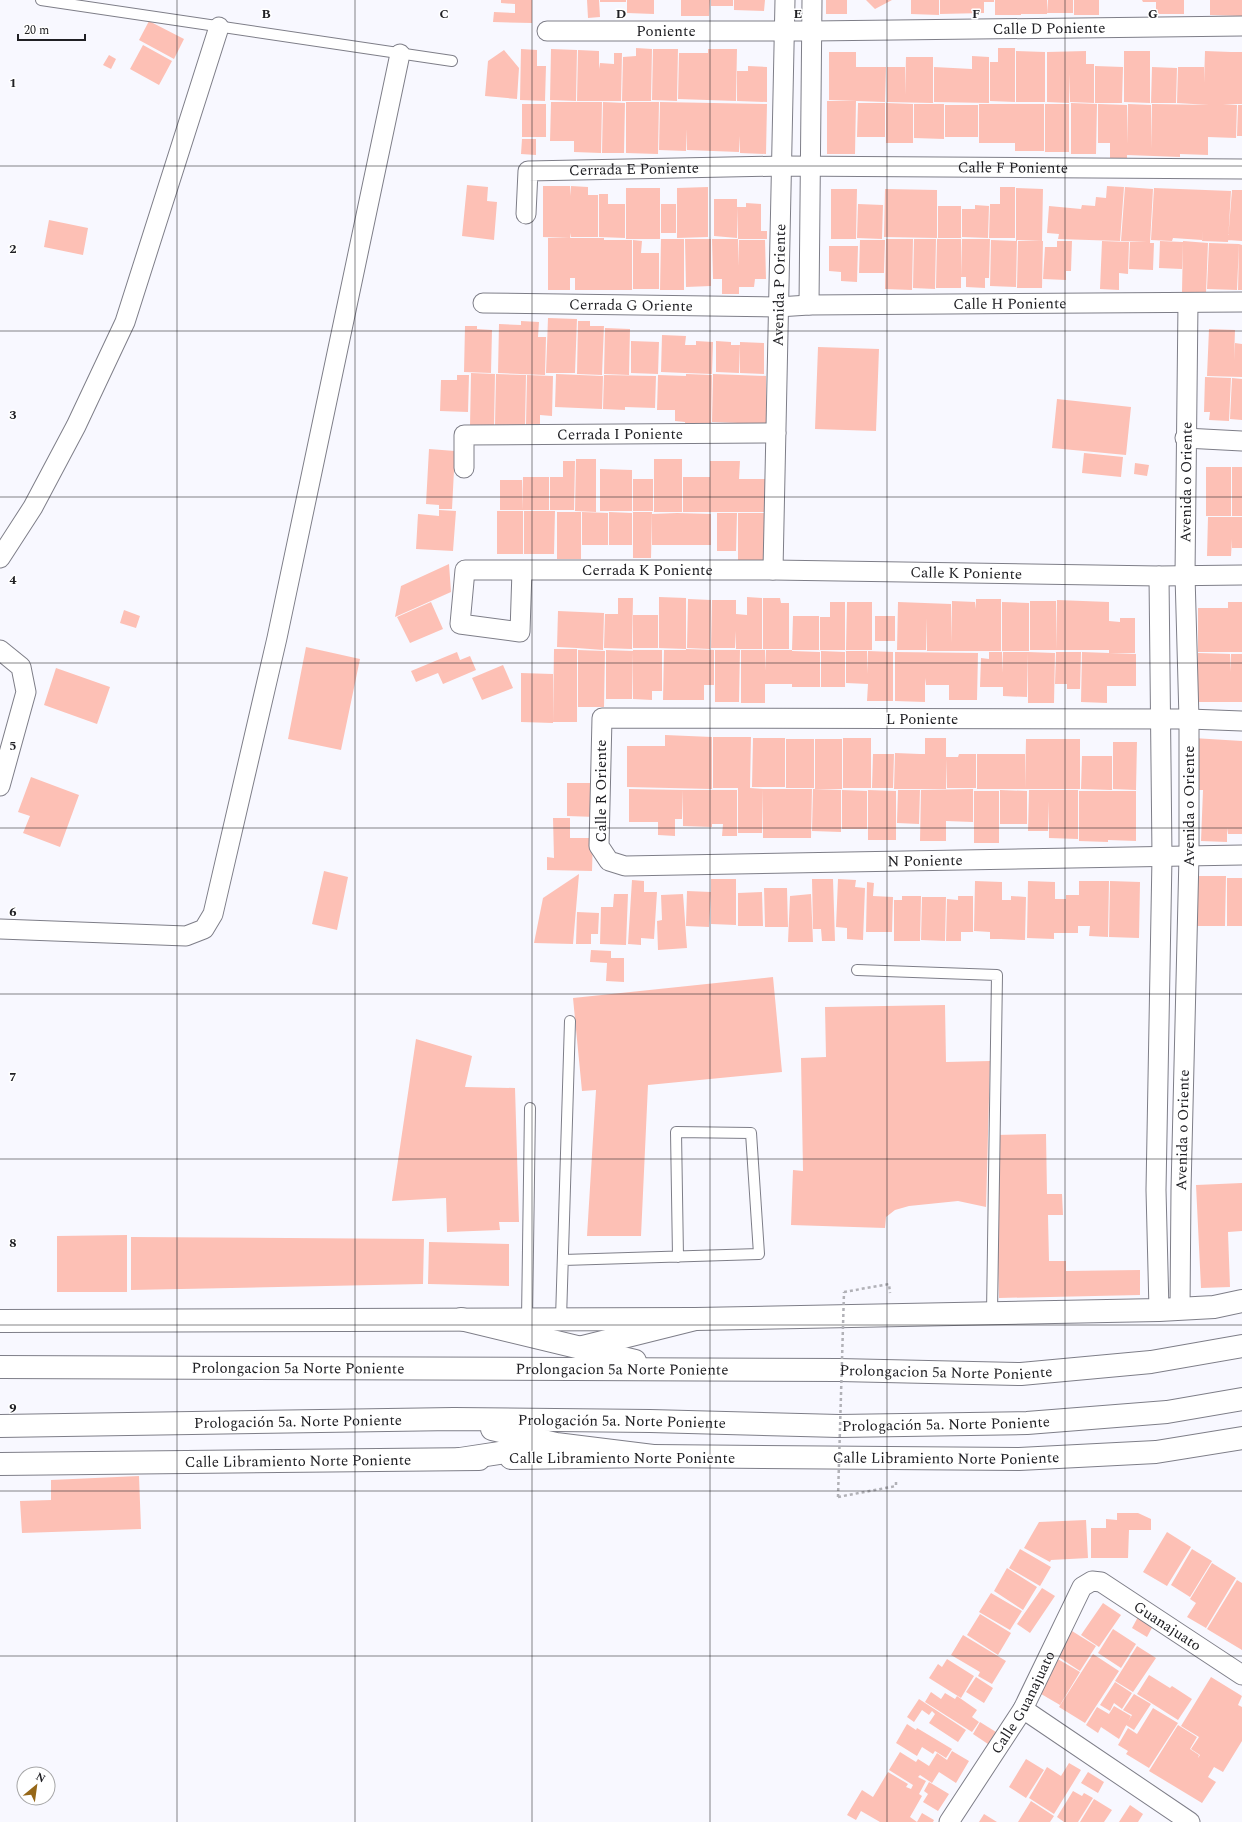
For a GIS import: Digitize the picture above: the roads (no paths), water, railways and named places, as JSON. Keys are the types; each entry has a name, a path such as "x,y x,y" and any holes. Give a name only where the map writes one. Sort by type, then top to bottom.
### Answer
{"main road":[{"path":"0,1321 695,1319 1159,1310 1214,1307 1242,1301"},
{"path":"461,1319 671,1370"},
{"path":"499,1369 695,1319"},
{"name":"Prolongacion 5a Norte Poniente","path":"0,1367 839,1370 1021,1374 1151,1362 1242,1346"},
{"name":"Prologación 5a. Norte Poniente","path":"0,1426 454,1419 650,1421 839,1426 1027,1423 1167,1412 1242,1399"},
{"path":"454,1419 556,1444 653,1456"},
{"path":"460,1459 556,1444 650,1421"},
{"name":"Calle Libramiento Norte Poniente","path":"0,1464 653,1456 1019,1460 1156,1452 1242,1438"}],"street":[{"name":"Avenida P Oriente","path":"773,570 778,307 783,166 785,0"},
{"name":"Avenida P Oriente","path":"809,305 812,0"},
{"name":"Calle D Poniente","path":"785,31 1242,26"},
{"path":"0,558 33,507 69,440 126,322 219,28"},
{"name":"Poniente","path":"547,31 785,31"},
{"path":"0,929 186,936 204,928 213,914 279,631 400,54"},
{"name":"Calle F Poniente","path":"783,166 1242,169"},
{"name":"Cerrada E Poniente","path":"526,214 528,171 783,166"},
{"name":"Calle H Poniente","path":"778,307 809,305 1242,302"},
{"name":"Cerrada G Oriente","path":"483,303 778,307"},
{"name":"Avenida o Oriente","path":"1180,1309 1181,1190 1189,856 1189,719 1185,575 1185,438 1188,303"},
{"name":"Cerrada I Poniente","path":"464,468 464,435 776,433"},
{"path":"1185,438 1242,441"},
{"name":"Cerrada K Poniente","path":"522,570 773,570"},
{"name":"Calle K Poniente","path":"773,570 1159,576 1242,575"},
{"name":"Avenida o Oriente","path":"1159,576 1162,719 1162,857 1156,1190 1159,1310"},
{"path":"0,650 21,667 26,692 0,786"},
{"name":"L Poniente","path":"602,718 1189,719 1242,721"},
{"name":"Calle R Oriente","path":"602,718 599,846 609,861"},
{"name":"N Poniente","path":"609,861 625,866 1242,855"},
{"name":"Guanajuato","path":"1092,1581 1101,1582 1242,1675"},
{"name":"Calle Guanajuato","path":"949,1822 1023,1709 1082,1587 1092,1581"},
{"path":"1023,1709 1190,1822"}],"lane":[{"path":"42,0 219,28 452,61"},
{"path":"857,970 997,975 992,1313"},
{"path":"561,1319 570,1021"},
{"path":"527,1319 530,1108"},
{"path":"563,1260 678,1257 759,1254 751,1132 676,1132 678,1257"}]}
